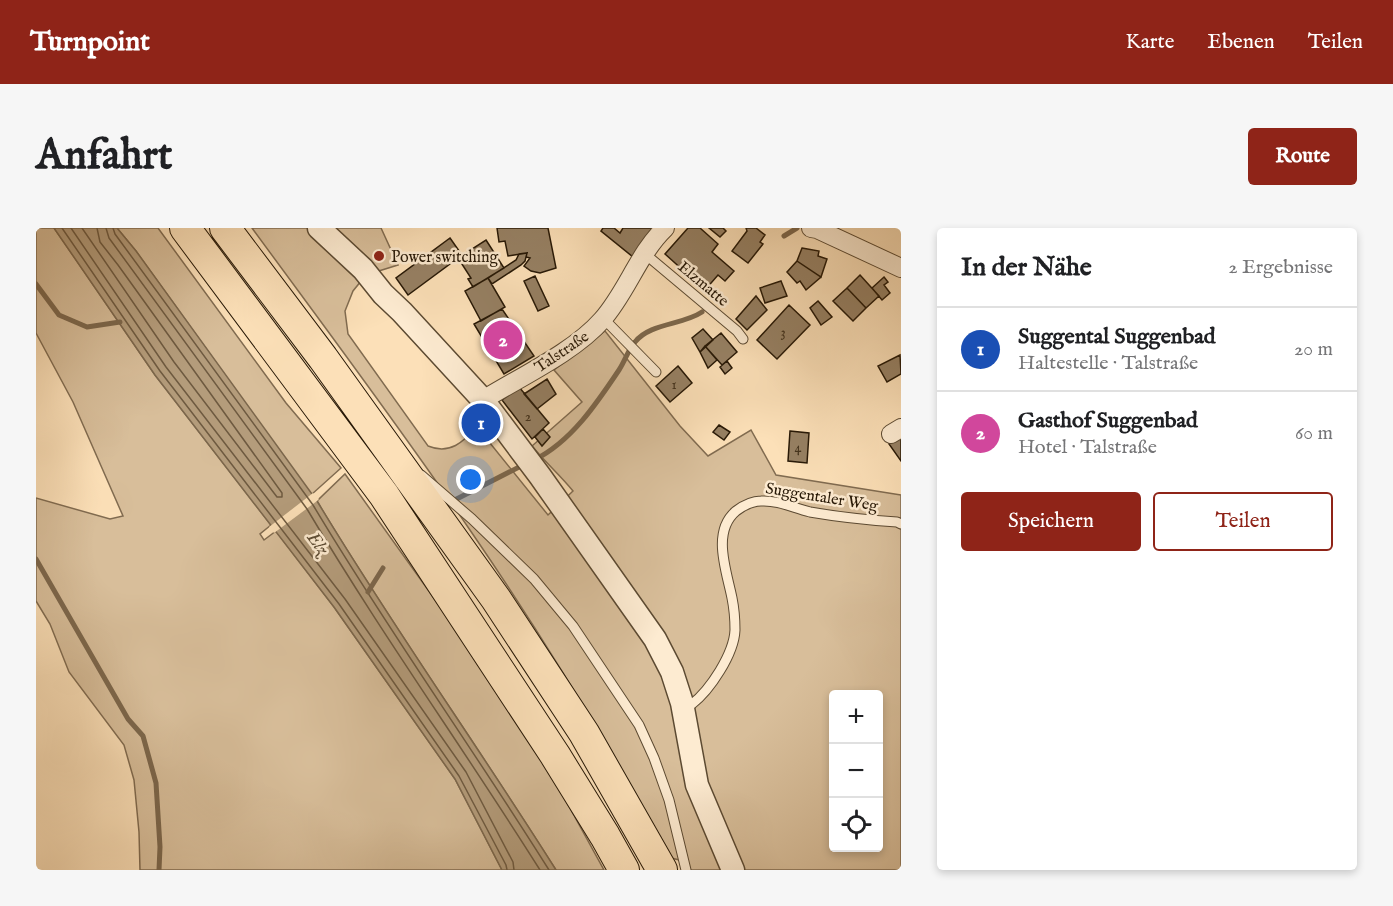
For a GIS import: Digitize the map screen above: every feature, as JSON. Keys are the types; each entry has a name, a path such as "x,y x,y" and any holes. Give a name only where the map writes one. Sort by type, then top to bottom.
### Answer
{"highway":[{"path":"185,228 384,495 555,755 624,870"},
{"path":"225,228 324,358 496,599 584,733 662,870"}],"street":[{"path":"319,228 363,269 383,294 483,400 523,452 659,647 672,672 682,703 697,785 733,870"},
{"name":"Talstraße","path":"483,400 589,334 604,319 644,253 665,228"},
{"path":"814,228 901,268"}],"lane":[{"name":"Elzmatte","path":"644,253 737,330 743,339"},
{"path":"604,319 656,372"},
{"path":"393,453 427,479 479,526 534,579 573,626 639,725 669,800 686,870"},
{"name":"Suggentaler Weg","path":"692,704 704,695 720,670 735,633 733,601 724,558 723,537 731,516 752,502 762,501 782,502 803,510 836,517 901,524"}],"shaded area":[{"path":"36,228 54,228 155,375 271,525 260,534 264,540 276,531 334,607 455,779 502,870 140,870 134,780 124,745 69,672 50,624 36,601 36,498 110,519 123,516 73,402 36,333"},
{"path":"117,228 158,228 286,403 341,468 311,495 136,251"},
{"path":"252,228 381,228 398,265 366,275 353,291 345,311 348,334 428,446 443,449 455,446 477,427 548,515 573,491 532,446 582,402 554,370 605,331 680,426 708,456 751,430 776,475 901,495 901,870 690,870 688,862 671,858 576,693 525,612 364,380"},
{"path":"345,474 479,661 560,790 604,870 556,870 405,640 317,501"}],"water":[{"name":"Elz","path":"54,228 117,228 136,251 317,501 375,594 556,870 502,870 455,779 334,607 155,375"}],"pier":[{"path":"313,493 319,499 274,533 269,527"}],"building":[{"path":"497,228 548,228 556,268 540,273 531,271 524,266 530,258 526,257 527,253 508,256 505,241 499,242"},
{"path":"603,228 614,228 620,233 623,228 655,228 633,257 601,231"},
{"path":"688,228 700,228 718,244 712,252 734,271 725,281 718,275 705,290 665,254"},
{"path":"709,228 723,228 726,231 720,237"},
{"path":"746,228 756,228 765,235 760,242 763,244 748,263 732,251 747,231"},
{"path":"450,238 462,255 408,295 396,278"},
{"path":"486,240 504,268 473,287 468,279 471,278 458,258"},
{"path":"802,248 819,251 818,256 827,259 821,277 797,261"},
{"path":"527,253 521,265 492,284 488,278 516,260 519,254"},
{"path":"797,261 821,277 806,290 800,281 797,283 787,272"},
{"path":"860,275 879,296 866,308 847,288"},
{"path":"535,276 549,306 538,311 524,281"},
{"path":"884,277 888,282 884,285 890,293 882,300 872,288"},
{"path":"488,278 505,307 481,321 465,291"},
{"path":"781,281 787,296 765,303 760,288"},
{"path":"847,288 866,308 853,321 833,301"},
{"path":"756,296 767,310 747,330 736,319"},
{"path":"818,301 832,317 821,325 810,308"},
{"path":"789,305 810,325 777,359 757,340"},
{"path":"502,309 534,356 504,374 474,324"},
{"path":"703,329 713,340 700,352 692,338"},
{"path":"721,333 737,352 722,365 705,346"},
{"path":"705,346 717,360 708,368 700,352"},
{"path":"900,355 901,374 887,382 878,366"},
{"path":"727,361 732,368 725,374 720,367"},
{"path":"678,366 692,383 670,402 656,386"},
{"path":"547,379 556,394 537,409 524,394"},
{"path":"519,387 549,423 532,439 502,400"},
{"path":"719,425 730,432 724,440 713,432"},
{"path":"543,429 550,437 542,446 535,437"},
{"path":"790,431 809,433 807,463 788,461"},
{"path":"901,435 901,461 889,444"}],"waterway":[{"path":"784,236 797,228"},
{"path":"36,284 59,315 87,327 120,322"},
{"path":"534,460 560,443 582,421 641,336 702,312"},
{"path":"443,506 525,464"},
{"path":"36,559 128,719 143,736 156,783 159,870"},
{"path":"368,592 383,568"}],"place":[{"name":"Power switching","path":"379,256"},
{"name":"Gasthof Suggenbad","path":"503,340"},
{"name":"Suggental Suggenbad","path":"481,423"}]}
